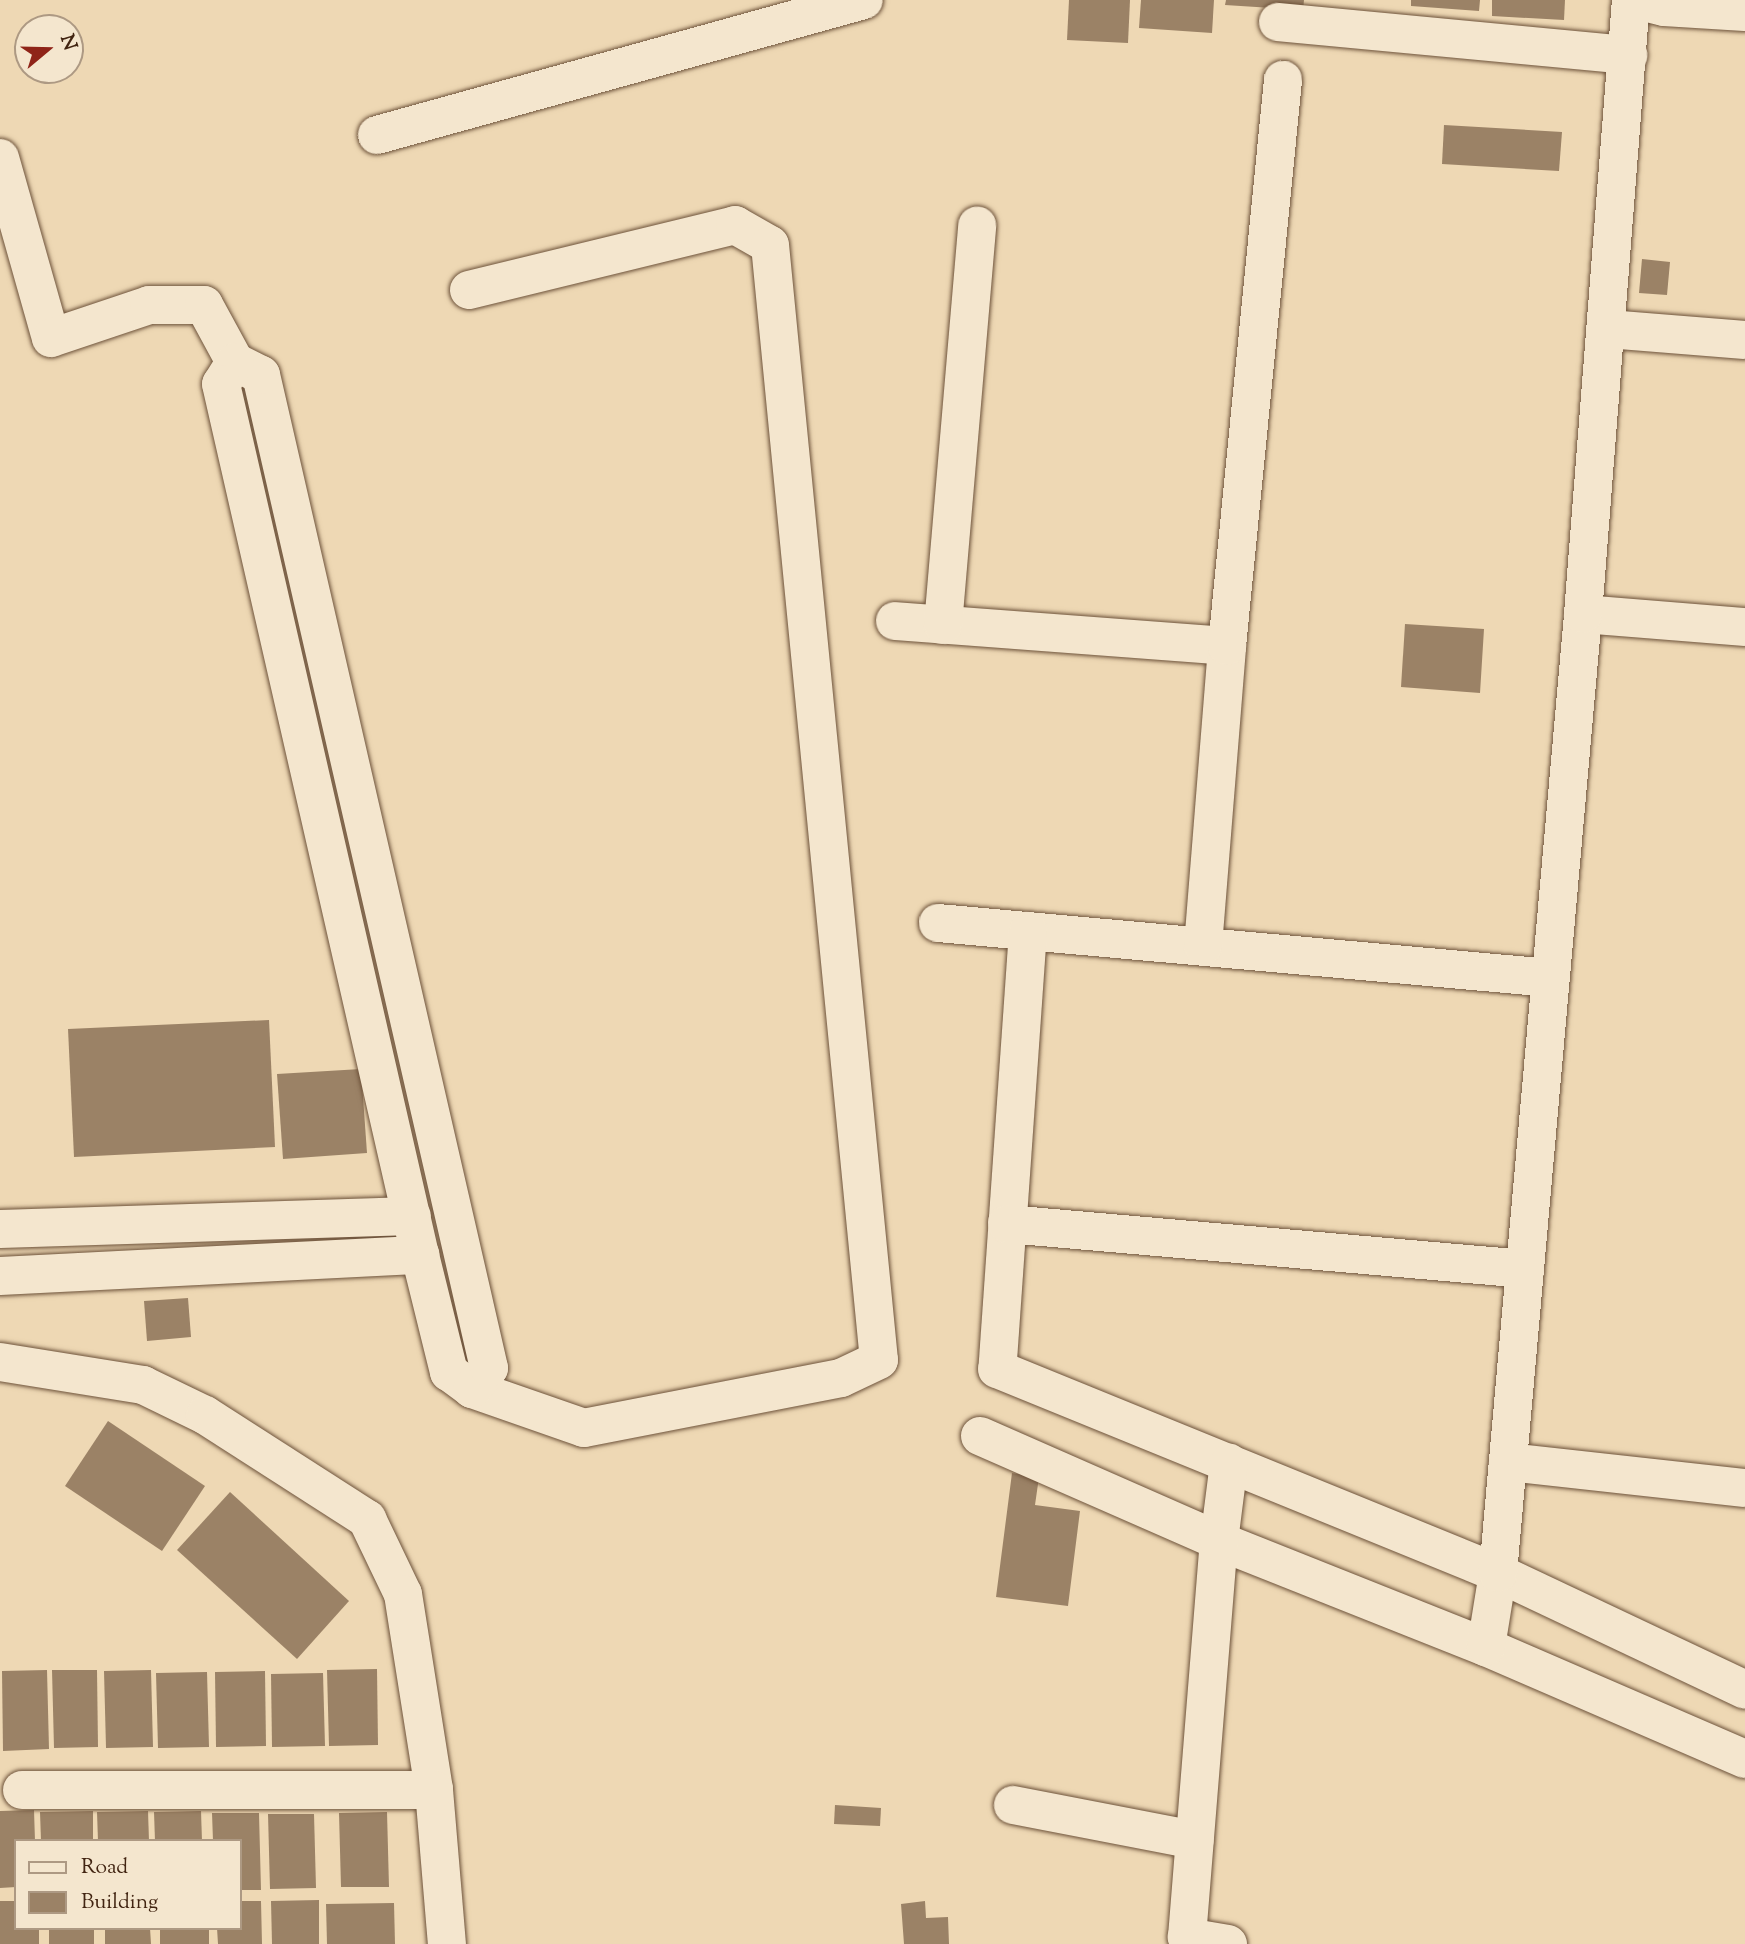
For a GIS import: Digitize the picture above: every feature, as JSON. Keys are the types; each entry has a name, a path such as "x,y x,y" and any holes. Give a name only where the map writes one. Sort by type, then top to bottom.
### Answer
{"street":[{"path":"377,135 774,11 864,0"},
{"path":"1486,1647 1498,1573 1508,1462 1608,329 1634,0 1664,7 1745,12"},
{"path":"1279,22 1628,55"},
{"path":"1202,946 1227,646 1283,80"},
{"path":"0,158 51,338 149,305 204,305 235,362 261,376 489,1368 472,1389"},
{"path":"235,362 221,384 420,1255 449,1371 472,1389 584,1428 841,1378 879,1360 771,246 735,225 469,289"},
{"path":"943,625 977,225"},
{"path":"1608,329 1745,340"},
{"path":"1583,614 1745,627"},
{"path":"895,621 1227,646"},
{"path":"938,923 1550,978"},
{"path":"1028,931 998,1369 1498,1573 1745,1690"},
{"path":"0,1229 412,1216"},
{"path":"1007,1224 1525,1269"},
{"path":"0,1276 420,1255"},
{"path":"0,1362 143,1385 205,1415 367,1519 403,1594 434,1790 447,1944"},
{"path":"981,1436 1219,1541 1486,1647 1745,1759"},
{"path":"1508,1462 1745,1488"},
{"path":"1228,1944 1187,1937 1219,1541 1229,1463"},
{"path":"22,1790 434,1790"},
{"path":"1013,1805 1195,1840"}],"building":[{"path":"1069,0 1130,0 1128,43 1067,40"},
{"path":"1141,0 1214,0 1212,33 1139,28"},
{"path":"1226,0 1304,0 1303,10 1225,5"},
{"path":"1411,0 1480,0 1479,11 1411,6"},
{"path":"1492,0 1565,0 1564,20 1492,16"},
{"path":"1444,125 1562,132 1559,171 1442,164"},
{"path":"1642,259 1670,262 1667,295 1639,293"},
{"path":"1405,624 1484,629 1480,693 1401,687"},
{"path":"269,1020 275,1147 74,1157 68,1029"},
{"path":"361,1069 367,1153 283,1159 277,1074"},
{"path":"188,1298 191,1337 147,1341 144,1301"},
{"path":"108,1421 205,1486 162,1551 65,1486"},
{"path":"1012,1473 1039,1477 1035,1505 1080,1511 1068,1606 996,1597"},
{"path":"230,1492 349,1601 297,1659 177,1550"},
{"path":"377,1669 378,1745 329,1746 327,1670"},
{"path":"47,1670 49,1749 3,1751 2,1671"},
{"path":"52,1670 97,1670 98,1747 54,1748"},
{"path":"151,1670 153,1747 106,1748 104,1671"},
{"path":"265,1671 266,1746 216,1747 215,1672"},
{"path":"207,1672 209,1747 158,1748 156,1673"},
{"path":"323,1673 325,1746 272,1747 271,1674"},
{"path":"835,1805 881,1808 880,1826 834,1824"},
{"path":"34,1810 35,1839 14,1839 14,1887 0,1888 0,1811"},
{"path":"93,1811 93,1839 41,1839 40,1812"},
{"path":"148,1811 149,1839 98,1839 97,1812"},
{"path":"201,1811 202,1839 155,1839 154,1812"},
{"path":"387,1812 389,1887 341,1887 339,1813"},
{"path":"212,1813 259,1813 261,1890 242,1890 242,1839 213,1839"},
{"path":"268,1814 314,1814 316,1888 270,1889"},
{"path":"319,1900 319,1944 272,1944 271,1901"},
{"path":"0,1901 14,1901 14,1930 39,1930 39,1944 0,1944"},
{"path":"242,1901 261,1901 262,1944 218,1944 217,1930 242,1930"},
{"path":"925,1901 926,1918 948,1917 949,1944 904,1944 901,1904"},
{"path":"394,1903 395,1944 327,1944 326,1904"},
{"path":"49,1930 94,1930 94,1944 49,1944"},
{"path":"105,1930 150,1930 151,1944 105,1944"},
{"path":"160,1930 209,1930 209,1944 160,1944"}]}
